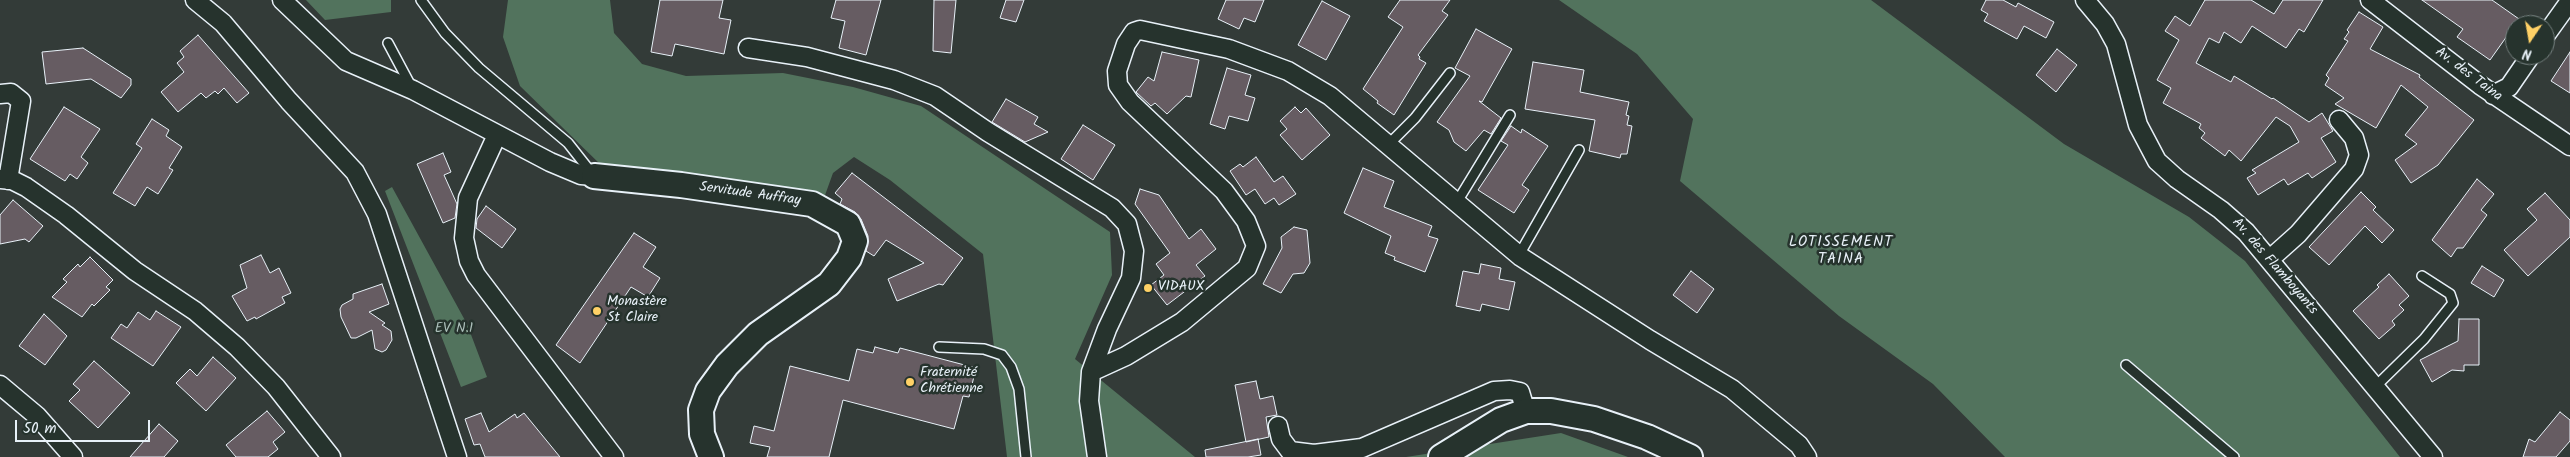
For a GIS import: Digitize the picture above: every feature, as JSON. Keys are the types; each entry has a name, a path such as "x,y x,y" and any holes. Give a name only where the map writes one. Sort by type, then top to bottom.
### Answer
{"street":[{"path":"196,0 223,23 289,101 355,172 378,214 457,457"},
{"path":"282,0 346,61 413,90 550,162 581,175 594,176"},
{"name":"Av. des Flamboyants","path":"2085,0 2105,24 2116,44 2138,125 2157,161 2176,179 2226,213 2270,259 2434,457"},
{"name":"Av. des Taina","path":"2370,0 2493,95 2570,146"},
{"path":"2555,22 2570,1"},
{"path":"1091,372 1126,356 1189,316 1247,268 1256,246 1246,221 1224,191 1130,102 1118,85 1116,78 1126,44 1134,32 1147,31 1229,49 1288,71 1330,96 1519,254 1650,340 1732,389 1799,445 1807,457"},
{"path":"748,48 807,57 894,80 935,96 988,132 1112,208 1127,224 1134,251 1131,278 1107,329 1091,372 1089,401 1097,457"},
{"path":"2493,95 2509,87 2525,65"},
{"path":"0,94 11,93 21,101 4,179 26,187 66,215 135,271 195,310 237,347 276,387 331,457"},
{"path":"2270,259 2298,234 2354,169 2359,155 2354,138 2339,120"},
{"path":"497,134 468,198 464,238 469,261 476,275 614,457"},
{"name":"Servitude Auffray","path":"594,176 681,185 812,204 848,224 856,241 849,258 829,284 758,334 727,365 708,391 701,410 702,434 711,457"},
{"path":"0,385 37,416 73,457"},
{"path":"1278,426 1282,439 1290,451 1314,454 1362,448 1494,390 1520,392 1526,412"},
{"path":"1441,457 1501,420 1526,412 1551,411 1594,419 1647,437 1690,457"}],"lane":[{"path":"421,0 445,33 501,87 568,142 594,176"},
{"path":"388,43 413,90"},
{"path":"1388,145 1415,118 1450,73"},
{"path":"1456,202 1510,116"},
{"path":"1519,254 1579,150"},
{"path":"2376,386 2424,339 2453,303 2450,294 2422,276"},
{"path":"939,346 984,349 1002,356 1011,366 1019,389 1026,457"},
{"path":"2126,365 2234,457"}],"green space":[{"path":"306,0 391,0 391,12 325,20"},
{"path":"508,0 610,0 614,33 642,64 686,76 783,73 853,87 921,106 1110,232 1112,275 1075,359 1195,457 1007,457 983,254 890,180 854,157 833,173 824,198 603,167 520,86 503,37"},
{"path":"1559,0 1871,0 2064,144 2189,217 2245,261 2400,457 2005,457 1933,384 1839,316 1680,181 1693,119 1637,54"},
{"name":"EV N.1","path":"392,187 467,324 487,377 461,387 385,191"},
{"path":"1561,433 1628,457 1406,457"}],"building":[{"path":"660,0 723,0 719,18 731,20 724,54 675,44 672,56 651,52"},
{"path":"836,0 881,0 866,55 839,48 845,21 831,18"},
{"path":"934,0 956,0 951,53 933,51"},
{"path":"1006,0 1024,0 1016,22 1000,18"},
{"path":"1226,0 1264,0 1255,22 1244,18 1239,29 1218,19"},
{"path":"1400,0 1450,0 1442,11 1448,15 1418,55 1419,59 1426,63 1394,115 1377,103 1378,101 1363,89 1403,27 1388,17"},
{"path":"1986,0 2003,0 2016,7 2018,3 2054,22 2046,38 2024,26 2017,39 1984,21 1988,14 1981,10"},
{"path":"2205,0 2251,0 2274,14 2283,0 2323,0 2304,32 2299,29 2286,48 2252,26 2241,43 2224,32 2219,43 2209,38 2196,63 2231,82 2234,76 2273,98 2309,122 2322,113 2333,131 2321,138 2336,162 2312,178 2308,173 2288,185 2284,179 2258,195 2247,178 2256,173 2252,170 2299,142 2290,126 2276,117 2241,161 2229,150 2225,156 2201,138 2205,133 2199,128 2201,124 2163,103 2171,88 2157,80 2179,40 2165,31 2175,16 2190,26"},
{"path":"2422,0 2492,0 2513,15 2505,15 2505,39 2490,60 2457,37 2463,29"},
{"path":"1322,1 1350,16 1326,60 1298,45"},
{"path":"2359,12 2383,27 2370,49 2420,75 2419,77 2474,120 2438,165 2411,183 2395,160 2417,144 2405,135 2428,107 2401,85 2376,128 2335,104 2344,98 2325,85 2329,78 2326,75 2348,41 2344,39 2349,32 2347,30"},
{"path":"1476,29 1512,49 1482,102 1479,101 1501,118 1491,134 1484,130 1466,151 1454,142 1449,130 1437,122 1470,76 1455,68"},
{"path":"198,35 249,93 237,103 224,88 218,94 215,91 206,98 201,93 178,112 161,92 184,72 177,63 184,57 180,51"},
{"path":"83,48 131,79 131,85 121,98 91,79 46,84 42,52"},
{"path":"2057,49 2077,65 2056,92 2036,75"},
{"path":"1162,52 1199,60 1191,97 1186,96 1167,114 1155,103 1151,106 1136,92 1148,77 1154,81"},
{"path":"2570,52 2570,93 2551,81"},
{"path":"1533,62 1584,70 1580,92 1629,102 1626,115 1629,116 1627,125 1632,126 1627,154 1621,154 1620,158 1589,151 1595,120 1525,109"},
{"path":"1227,68 1251,75 1245,95 1255,98 1248,121 1229,116 1225,129 1210,124"},
{"path":"1006,99 1038,117 1034,124 1048,132 1025,142 992,122"},
{"path":"64,107 100,129 81,157 88,163 77,179 70,174 65,181 30,159"},
{"path":"1295,107 1301,113 1306,108 1330,135 1302,160 1280,135 1287,129 1280,121"},
{"path":"152,119 169,130 166,136 182,147 169,168 173,170 158,194 147,187 135,206 113,193 142,148 136,144"},
{"path":"1083,125 1115,145 1093,180 1061,159"},
{"path":"1511,126 1521,133 1522,129 1548,146 1522,185 1529,190 1514,213 1478,190 1508,145 1501,141"},
{"path":"443,153 451,172 444,175 457,204 455,218 443,223 417,164"},
{"path":"1256,157 1274,182 1283,176 1296,194 1279,205 1274,198 1265,204 1255,189 1246,195 1230,171 1240,164 1243,167"},
{"path":"1363,168 1394,181 1384,207 1432,226 1428,236 1438,239 1425,272 1394,260 1395,257 1385,253 1391,236 1344,213"},
{"path":"852,173 963,258 943,285 939,284 897,301 888,279 924,263 886,240 874,256 866,251 868,236 861,219 855,212 840,204 842,199 835,193"},
{"path":"2477,179 2494,194 2481,210 2487,215 2463,248 2457,248 2451,257 2432,240"},
{"path":"1140,189 1159,195 1189,239 1201,229 1216,249 1196,265 1205,276 1167,305 1151,285 1164,275 1156,264 1170,253 1135,204"},
{"path":"2361,192 2376,207 2373,210 2394,230 2382,243 2365,226 2329,265 2309,247"},
{"path":"2545,193 2570,220 2570,237 2528,276 2504,250 2537,220 2527,209"},
{"path":"13,200 43,226 29,242 25,239 0,244 0,215"},
{"path":"486,206 516,229 502,248 476,228 477,219"},
{"path":"1294,227 1307,230 1310,263 1304,273 1293,274 1281,293 1263,284 1282,248 1281,237"},
{"name":"Monastère St Claire","path":"634,233 656,247 643,267 660,278 648,297 631,287 580,363 556,345"},
{"path":"261,255 270,273 279,268 291,293 282,297 285,303 256,319 255,317 247,321 232,296 247,288 240,265"},
{"path":"90,257 113,280 106,287 110,290 94,306 92,304 82,317 52,297 67,282 63,279 78,264 80,267"},
{"path":"1481,264 1501,268 1499,279 1515,282 1509,310 1482,304 1480,311 1456,306 1463,271 1479,274"},
{"path":"2482,266 2504,280 2494,297 2471,283"},
{"path":"1691,271 1714,289 1697,313 1673,295"},
{"path":"2389,274 2409,296 2399,305 2404,310 2392,321 2395,325 2379,339 2353,311 2379,287 2377,285"},
{"path":"382,284 389,304 369,312 385,323 382,325 391,331 392,340 386,350 382,352 375,349 372,330 356,338 351,338 341,317 340,309 342,305 353,299 353,294"},
{"path":"156,311 181,327 153,366 111,338 121,324 127,328 138,312 150,320"},
{"path":"44,314 67,336 45,365 19,346"},
{"path":"2459,319 2479,319 2479,365 2464,365 2464,371 2452,370 2432,382 2420,360 2458,341"},
{"path":"875,347 898,353 900,348 976,368 969,397 963,396 954,429 843,400 829,457 767,457 770,447 750,443 754,426 774,431 790,366 849,381 857,349 873,353"},
{"path":"213,357 236,378 206,411 176,383 190,369 197,376"},
{"path":"94,361 130,393 98,428 69,401 80,390 73,384"},
{"path":"1256,381 1260,399 1273,396 1277,415 1266,417 1269,437 1246,442 1235,385"},
{"path":"267,411 285,432 273,442 278,449 268,457 236,457 226,445"},
{"path":"2560,412 2570,420 2570,441 2556,457 2523,457 2529,439 2535,442"},
{"path":"481,413 489,432 515,414 517,418 524,413 560,457 485,457 480,444 474,445 465,419"},
{"path":"159,424 178,441 164,457 130,457"},
{"path":"1258,439 1261,455 1248,457 1206,457 1205,450"}],"place":[{"name":"VIDAUX","path":"1148,288"},
{"name":"Monastère St Claire","path":"597,311"},
{"name":"Fraternité Chrétienne","path":"910,382"}],"district":[{"name":"LOTISSEMENT TAINA","path":"1841,252"}]}
